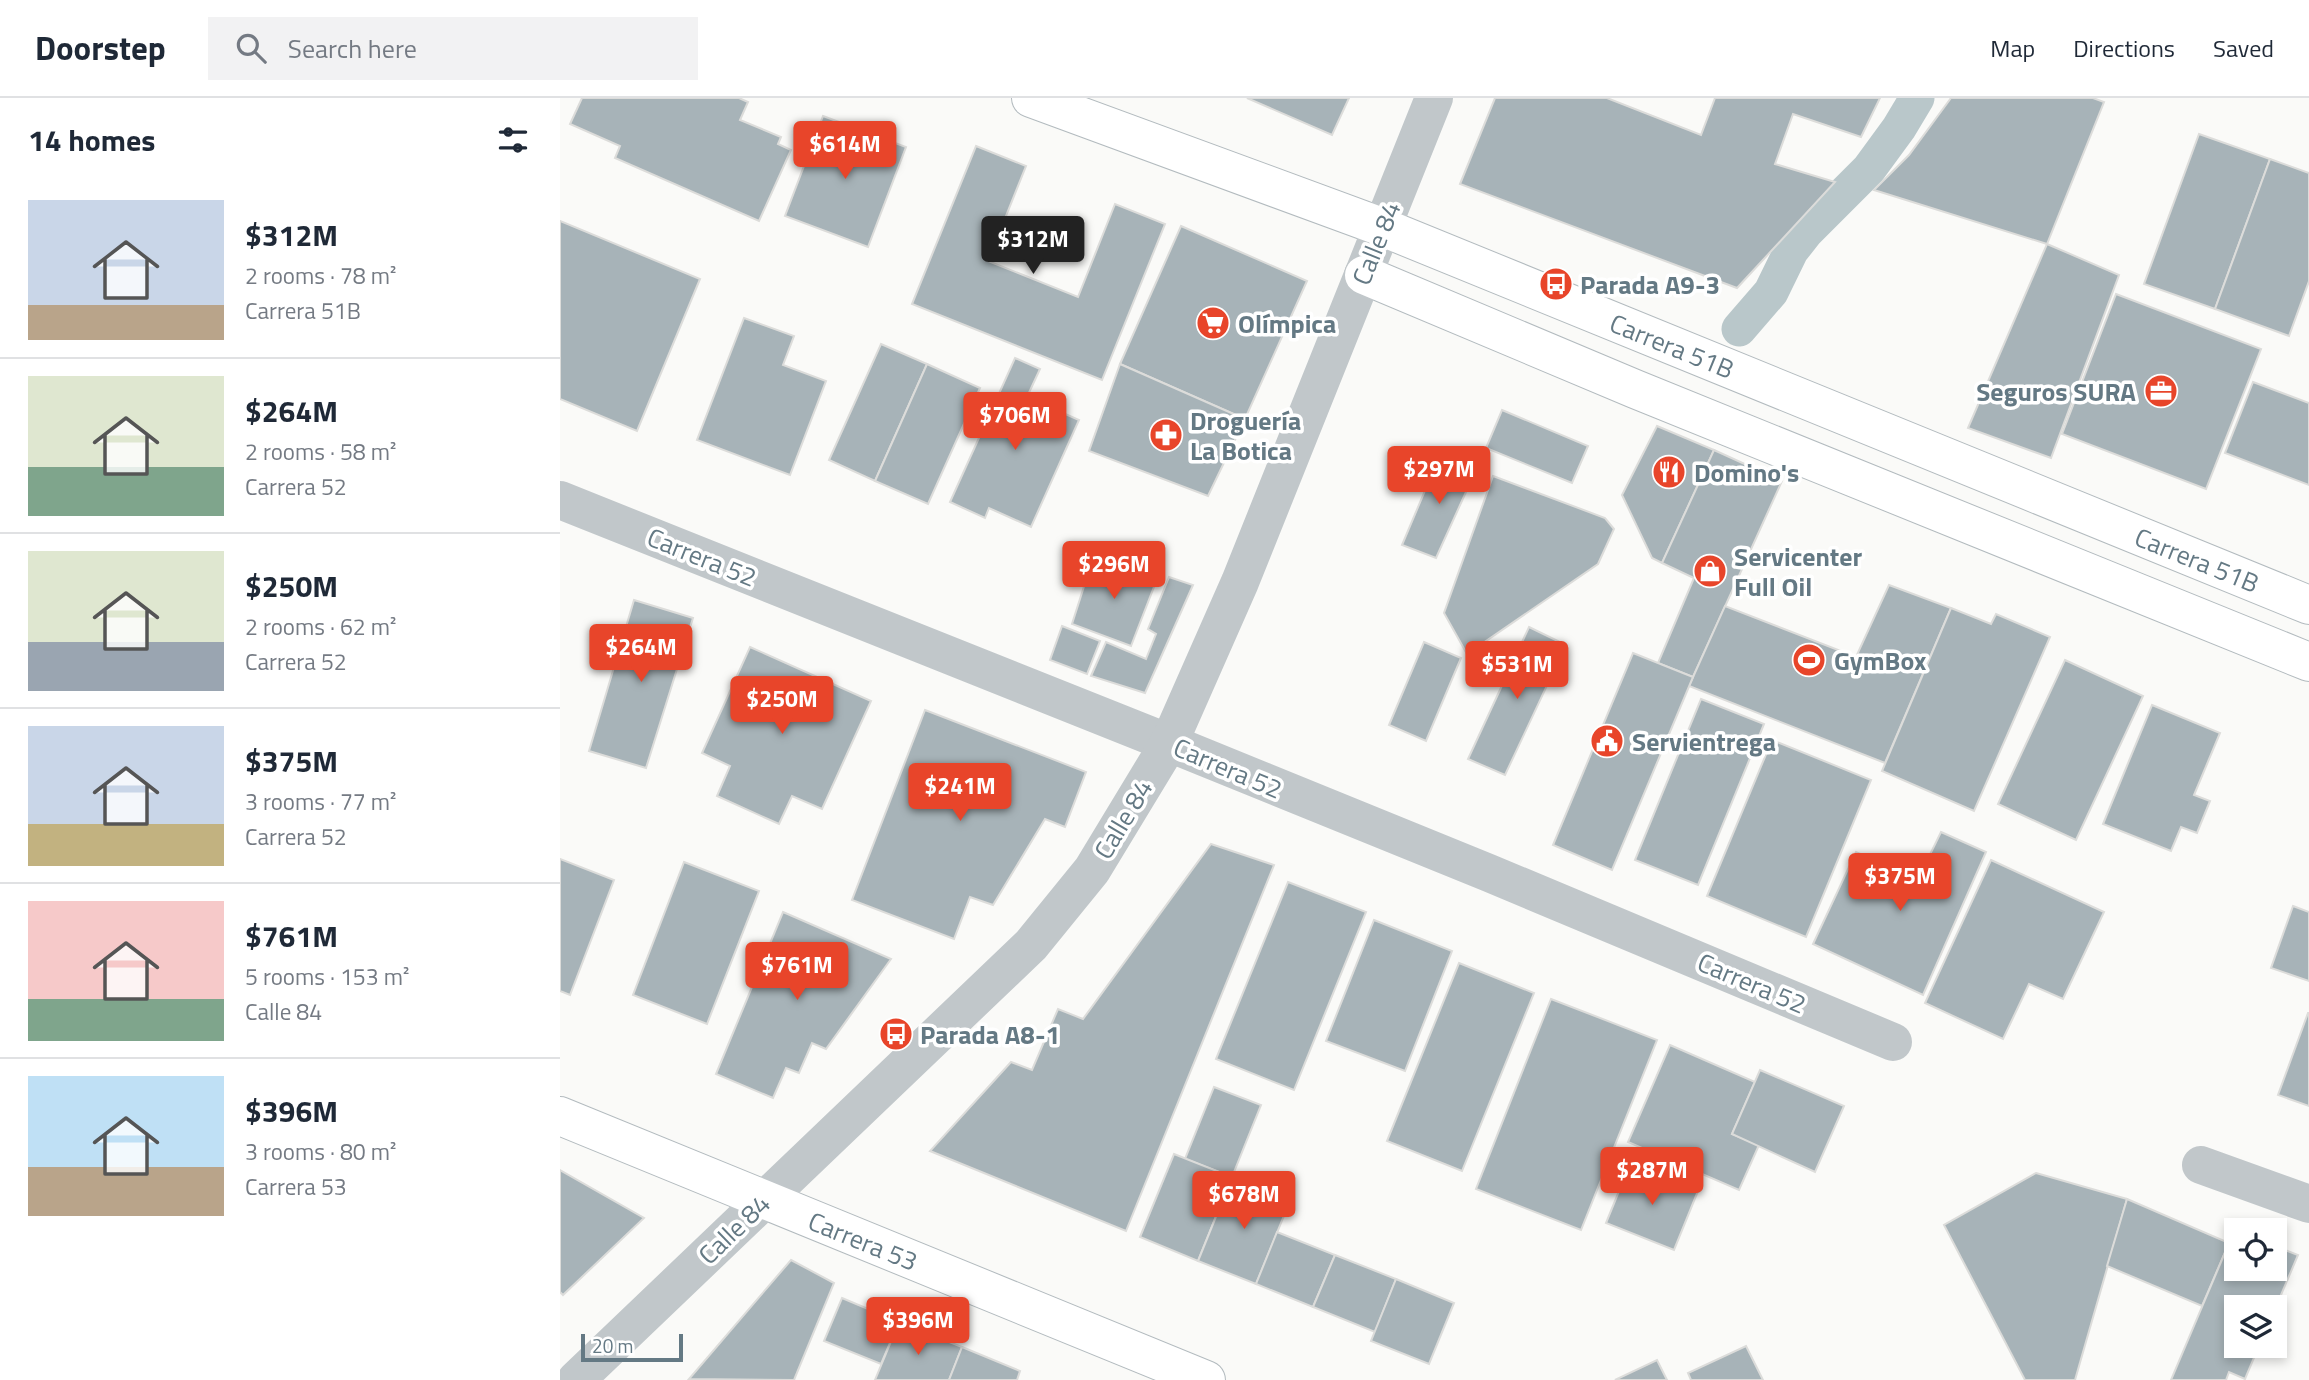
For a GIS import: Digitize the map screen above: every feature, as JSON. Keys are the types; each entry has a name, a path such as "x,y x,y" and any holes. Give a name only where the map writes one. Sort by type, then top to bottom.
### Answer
{"main road":[{"name":"Carrera 51B","path":"1031,98 1382,227 2309,605"},
{"name":"Carrera 51B","path":"1364,275 1636,389 2309,662"},
{"name":"Carrera 53","path":"560,1116 1206,1380"}],"street":[{"name":"Calle 84","path":"576,1380 1031,945 1092,870 1169,743 1240,582 1434,98"},
{"name":"Carrera 52","path":"560,500 1169,743 1893,1042"},
{"path":"2201,1165 2309,1204"}],"building":[{"path":"582,98 739,98 748,102 740,120 781,137 778,144 791,150 759,221 615,158 620,146 570,124"},
{"path":"1247,98 1349,98 1332,135"},
{"path":"1495,98 1607,98 1701,135 1715,98 1880,98 1861,137 1793,114 1775,164 1835,182 1737,288 1460,184"},
{"path":"1951,98 2093,98 2104,102 2047,244 1874,190 1909,155"},
{"path":"823,116 906,147 868,247 785,216"},
{"path":"2199,134 2270,159 2215,309 2144,284"},
{"path":"976,146 1026,166 988,261 1078,297 1115,204 1165,224 1102,380 912,304"},
{"path":"2270,159 2309,173 2309,281 2289,336 2215,309"},
{"path":"560,221 700,279 637,431 560,399"},
{"name":"Olímpica","path":"1181,226 1307,281 1245,419 1120,364"},
{"path":"2047,244 2119,275 2051,458 1968,428"},
{"name":"Seguros SURA","path":"2116,294 2261,349 2206,489 2062,434"},
{"path":"744,318 794,336 783,365 826,381 790,475 697,440"},
{"path":"881,344 927,364 875,481 829,460"},
{"path":"1015,358 1040,369 1027,397 1079,420 1031,527 989,508 985,518 950,502"},
{"path":"927,364 980,388 928,504 875,481"},
{"name":"Droguería La Botica","path":"1120,364 1245,419 1208,496 1089,451"},
{"path":"2253,382 2309,403 2309,485 2225,453"},
{"path":"1502,410 1588,446 1572,483 1486,448"},
{"name":"Domino's","path":"1657,426 1714,450 1662,563 1652,558 1622,495"},
{"name":"Servicenter Full Oil","path":"1714,450 1782,481 1693,677 1658,663 1694,578 1662,563"},
{"path":"1440,455 1476,470 1436,558 1402,545"},
{"path":"1493,476 1605,518 1614,529 1598,564 1467,654 1444,613"},
{"path":"1094,555 1157,579 1131,646 1072,624"},
{"path":"1169,577 1193,585 1145,693 1091,676 1106,642 1146,659 1156,634 1148,629"},
{"path":"1889,585 1951,608 1885,763 1689,686 1725,606 1856,657"},
{"path":"634,600 693,618 646,768 589,751"},
{"path":"1951,608 1991,624 1996,614 2050,637 1974,811 1882,771"},
{"path":"1062,626 1100,641 1087,674 1050,660"},
{"path":"1529,627 1566,645 1505,775 1468,759"},
{"path":"1424,642 1461,658 1426,741 1389,725"},
{"path":"750,647 871,701 822,809 792,796 779,824 717,796 730,766 702,753"},
{"path":"1633,653 1693,677 1612,870 1553,845"},
{"path":"2065,660 2143,696 2076,840 1998,804"},
{"path":"1701,699 1764,724 1698,885 1635,860"},
{"path":"2152,705 2220,733 2194,795 2210,801 2197,833 2181,827 2171,851 2103,824"},
{"path":"925,710 1086,772 1065,827 1045,819 993,905 970,897 954,939 852,900"},
{"path":"1772,740 1871,780 1806,937 1707,896"},
{"path":"1941,832 1986,852 1923,995 1813,944 1856,852 1918,879"},
{"path":"1211,844 1274,865 1126,1231 930,1151 1011,1062 1032,1070 1058,1009 1083,1019"},
{"path":"560,859 614,880 570,995 560,991"},
{"path":"1991,860 2104,912 2063,999 2029,984 2003,1039 1925,1003"},
{"path":"684,862 759,891 707,1024 633,995"},
{"path":"1288,882 1366,912 1294,1090 1216,1059"},
{"path":"2293,906 2309,912 2309,981 2271,968"},
{"path":"783,912 891,959 826,1049 812,1043 799,1073 786,1068 773,1098 716,1074"},
{"path":"1374,920 1452,951 1405,1071 1326,1041"},
{"path":"1459,963 1534,993 1462,1171 1387,1141"},
{"path":"1551,999 1657,1040 1581,1230 1476,1189"},
{"path":"2309,1013 2309,1106 2278,1095"},
{"path":"1670,1045 1755,1082 1732,1134 1759,1145 1739,1190 1628,1142"},
{"path":"1760,1070 1844,1106 1815,1172 1732,1134"},
{"path":"1214,1087 1261,1105 1232,1177 1185,1159"},
{"path":"1174,1154 1232,1177 1198,1261 1140,1237"},
{"path":"1630,1164 1698,1191 1674,1250 1606,1223"},
{"path":"560,1170 644,1218 563,1295 560,1292"},
{"path":"2036,1173 2127,1199 2075,1380 2025,1380 1944,1225"},
{"path":"1232,1177 1290,1201 1256,1284 1198,1261"},
{"path":"2127,1199 2224,1241 2224,1255 2202,1306 2107,1266"},
{"path":"1277,1232 1335,1255 1313,1307 1256,1284"},
{"path":"2287,1251 2298,1255 2287,1281"},
{"path":"1335,1255 1396,1279 1375,1332 1313,1307"},
{"path":"2224,1255 2224,1281 2287,1281 2281,1295 2224,1295 2224,1358 2254,1358 2245,1379 2229,1372 2226,1380 2171,1380"},
{"path":"791,1260 834,1283 794,1380 689,1379"},
{"path":"1396,1279 1454,1303 1429,1364 1371,1341"},
{"path":"842,1298 899,1322 881,1364 824,1341"},
{"path":"899,1322 962,1347 949,1380 875,1380"},
{"path":"1746,1346 1763,1380 1691,1380 1688,1373"},
{"path":"962,1347 1020,1371 1017,1380 949,1380"},
{"path":"1657,1360 1667,1380 1615,1380"}],"waterway":[{"path":"1739,329 1771,292 1791,251 1806,232 1869,169 1917,98"}],"place":[{"name":"Parada A9-3","path":"1556,284"},
{"name":"Olímpica","path":"1213,323"},
{"name":"Seguros SURA","path":"2161,391"},
{"name":"Droguería La Botica","path":"1166,435"},
{"name":"Domino's","path":"1669,472"},
{"name":"Servicenter Full Oil","path":"1710,571"},
{"name":"GymBox","path":"1809,660"},
{"name":"Servientrega","path":"1607,741"},
{"name":"Parada A8-1","path":"896,1034"}]}
